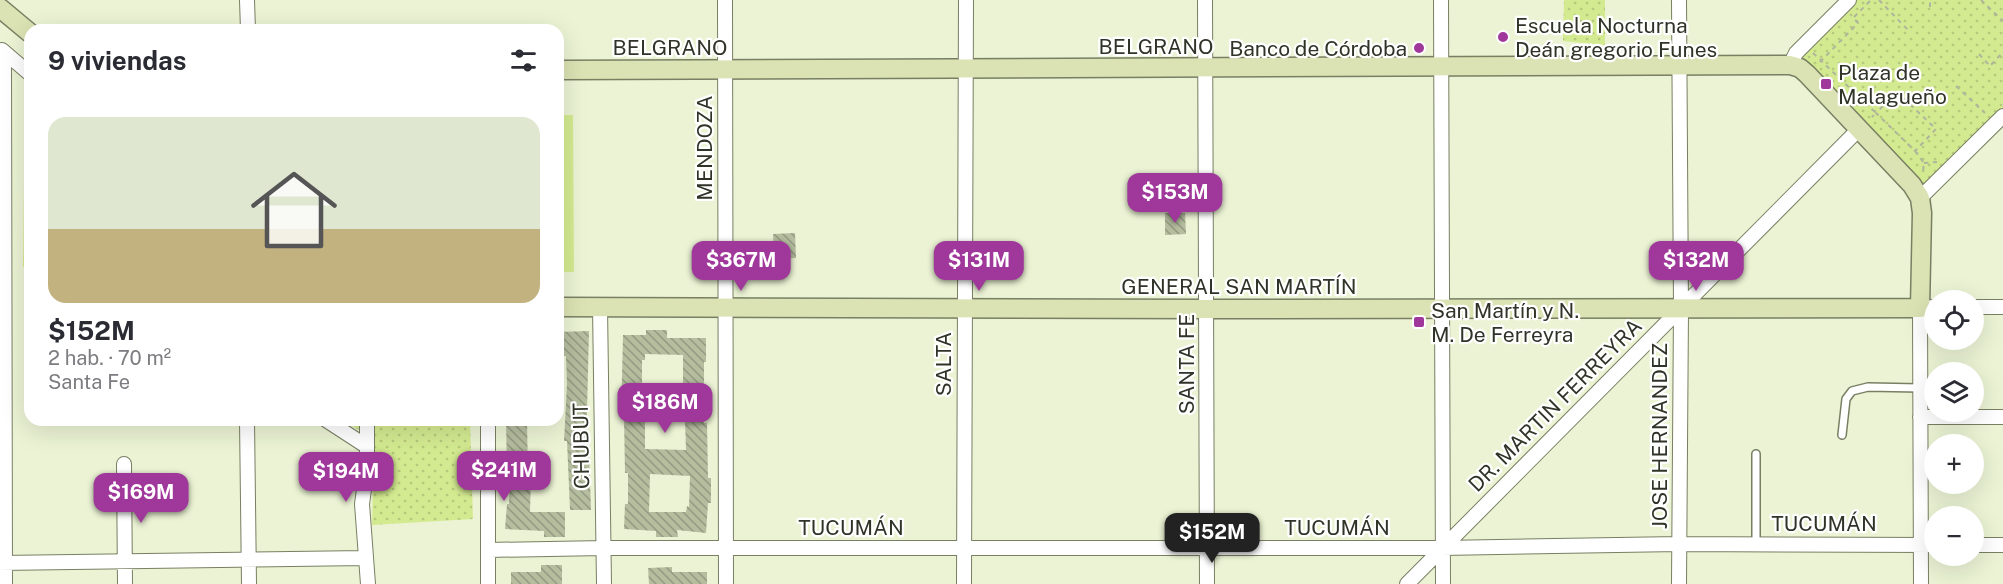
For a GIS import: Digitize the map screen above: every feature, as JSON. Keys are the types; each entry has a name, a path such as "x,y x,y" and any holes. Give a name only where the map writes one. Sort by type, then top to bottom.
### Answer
{"main road":[{"path":"0,8 24,28"},
{"name":"BELGRANO","path":"564,70 1790,65"},
{"path":"1790,65 1800,68 1807,74 1912,185 1920,198 1927,290"},
{"name":"GENERAL SAN MARTÍN","path":"564,307 1208,309 1924,307"}],"street":[{"path":"247,0 248,24"},
{"name":"MENDOZA","path":"725,0 726,584"},
{"name":"SALTA","path":"964,584 966,0"},
{"name":"SANTA FE","path":"1205,0 1208,309 1207,584"},
{"path":"1441,0 1443,584"},
{"name":"JOSE HERNANDEZ","path":"1679,0 1681,309 1679,584"},
{"path":"1790,65 1796,53 1849,0"},
{"path":"2,51 24,69"},
{"path":"2,51 3,563 5,584"},
{"path":"1920,198 1999,119"},
{"name":"DR. MARTIN FERREYRA","path":"1407,584 1859,129"},
{"name":"CHUBUT","path":"600,307 604,584"},
{"path":"1984,307 2003,307"},
{"path":"1924,348 1920,417 1926,506"},
{"path":"1920,417 2003,417"},
{"path":"247,426 249,584"},
{"path":"335,426 366,446"},
{"path":"367,426 367,467 362,504 368,584"},
{"path":"488,426 488,584"},
{"path":"124,464 125,584"},
{"name":"TUCUMÁN","path":"488,550 1442,548 1679,544 1924,545"},
{"path":"1984,545 2003,545"},
{"path":"3,563 365,558"},
{"path":"1921,584 1924,566"}],"lane":[{"path":"1842,435 1846,399 1851,391 1868,387 1920,388"},
{"path":"1756,454 1756,544"}],"path":[{"path":"1807,74 1858,23 1853,18 1871,0"},
{"path":"1879,0 1908,30"},
{"path":"1930,0 1930,7"},
{"path":"1981,0 2003,21"},
{"path":"1804,45 1915,151 1936,129 1897,92 1876,113"},
{"path":"1979,54 1990,66 2003,52"},
{"path":"1956,86 1999,119"}],"green space":[{"path":"1564,0 1605,0 1605,45 1563,41"},
{"path":"1849,0 2003,0 2003,116 1920,198 1807,74 1796,53"},
{"path":"564,115 573,115 574,272 564,272"},
{"path":"24,181 24,267 23,267"},
{"path":"352,426 470,426 473,519 372,525 374,439"}],"building":[{"path":"1165,213 1185,213 1186,234 1165,235"},
{"path":"795,233 796,258 774,259 773,234"},
{"path":"646,330 667,330 667,338 706,338 704,423 707,423 711,503 708,503 706,533 677,530 678,537 656,537 656,531 624,529 625,504 628,504 628,473 625,473 624,418 621,418 623,335 646,335","holes":["645,354 683,355 683,420 685,420 686,450 645,449 645,420 642,420 642,360 645,360","650,474 690,476 689,507 687,506 686,512 649,512"]},
{"path":"589,331 586,451 589,451 591,510 570,510 567,441 564,441 567,384 564,332"},
{"path":"506,426 527,426 528,476 531,476 530,512 565,512 565,537 544,537 544,531 505,529 507,504 509,504 510,473 507,473"},
{"path":"541,565 562,565 562,584 511,584 511,572 541,572"},
{"path":"672,567 672,572 707,572 707,584 649,584 648,568"}],"place":[{"name":"Escuela Nocturna Deán gregorio Funes","path":"1503,37"},
{"name":"Banco de Córdoba","path":"1419,48"},
{"name":"Plaza de Malagueño","path":"1826,84"},
{"name":"San Martín y N. M. De Ferreyra","path":"1419,322"}]}
